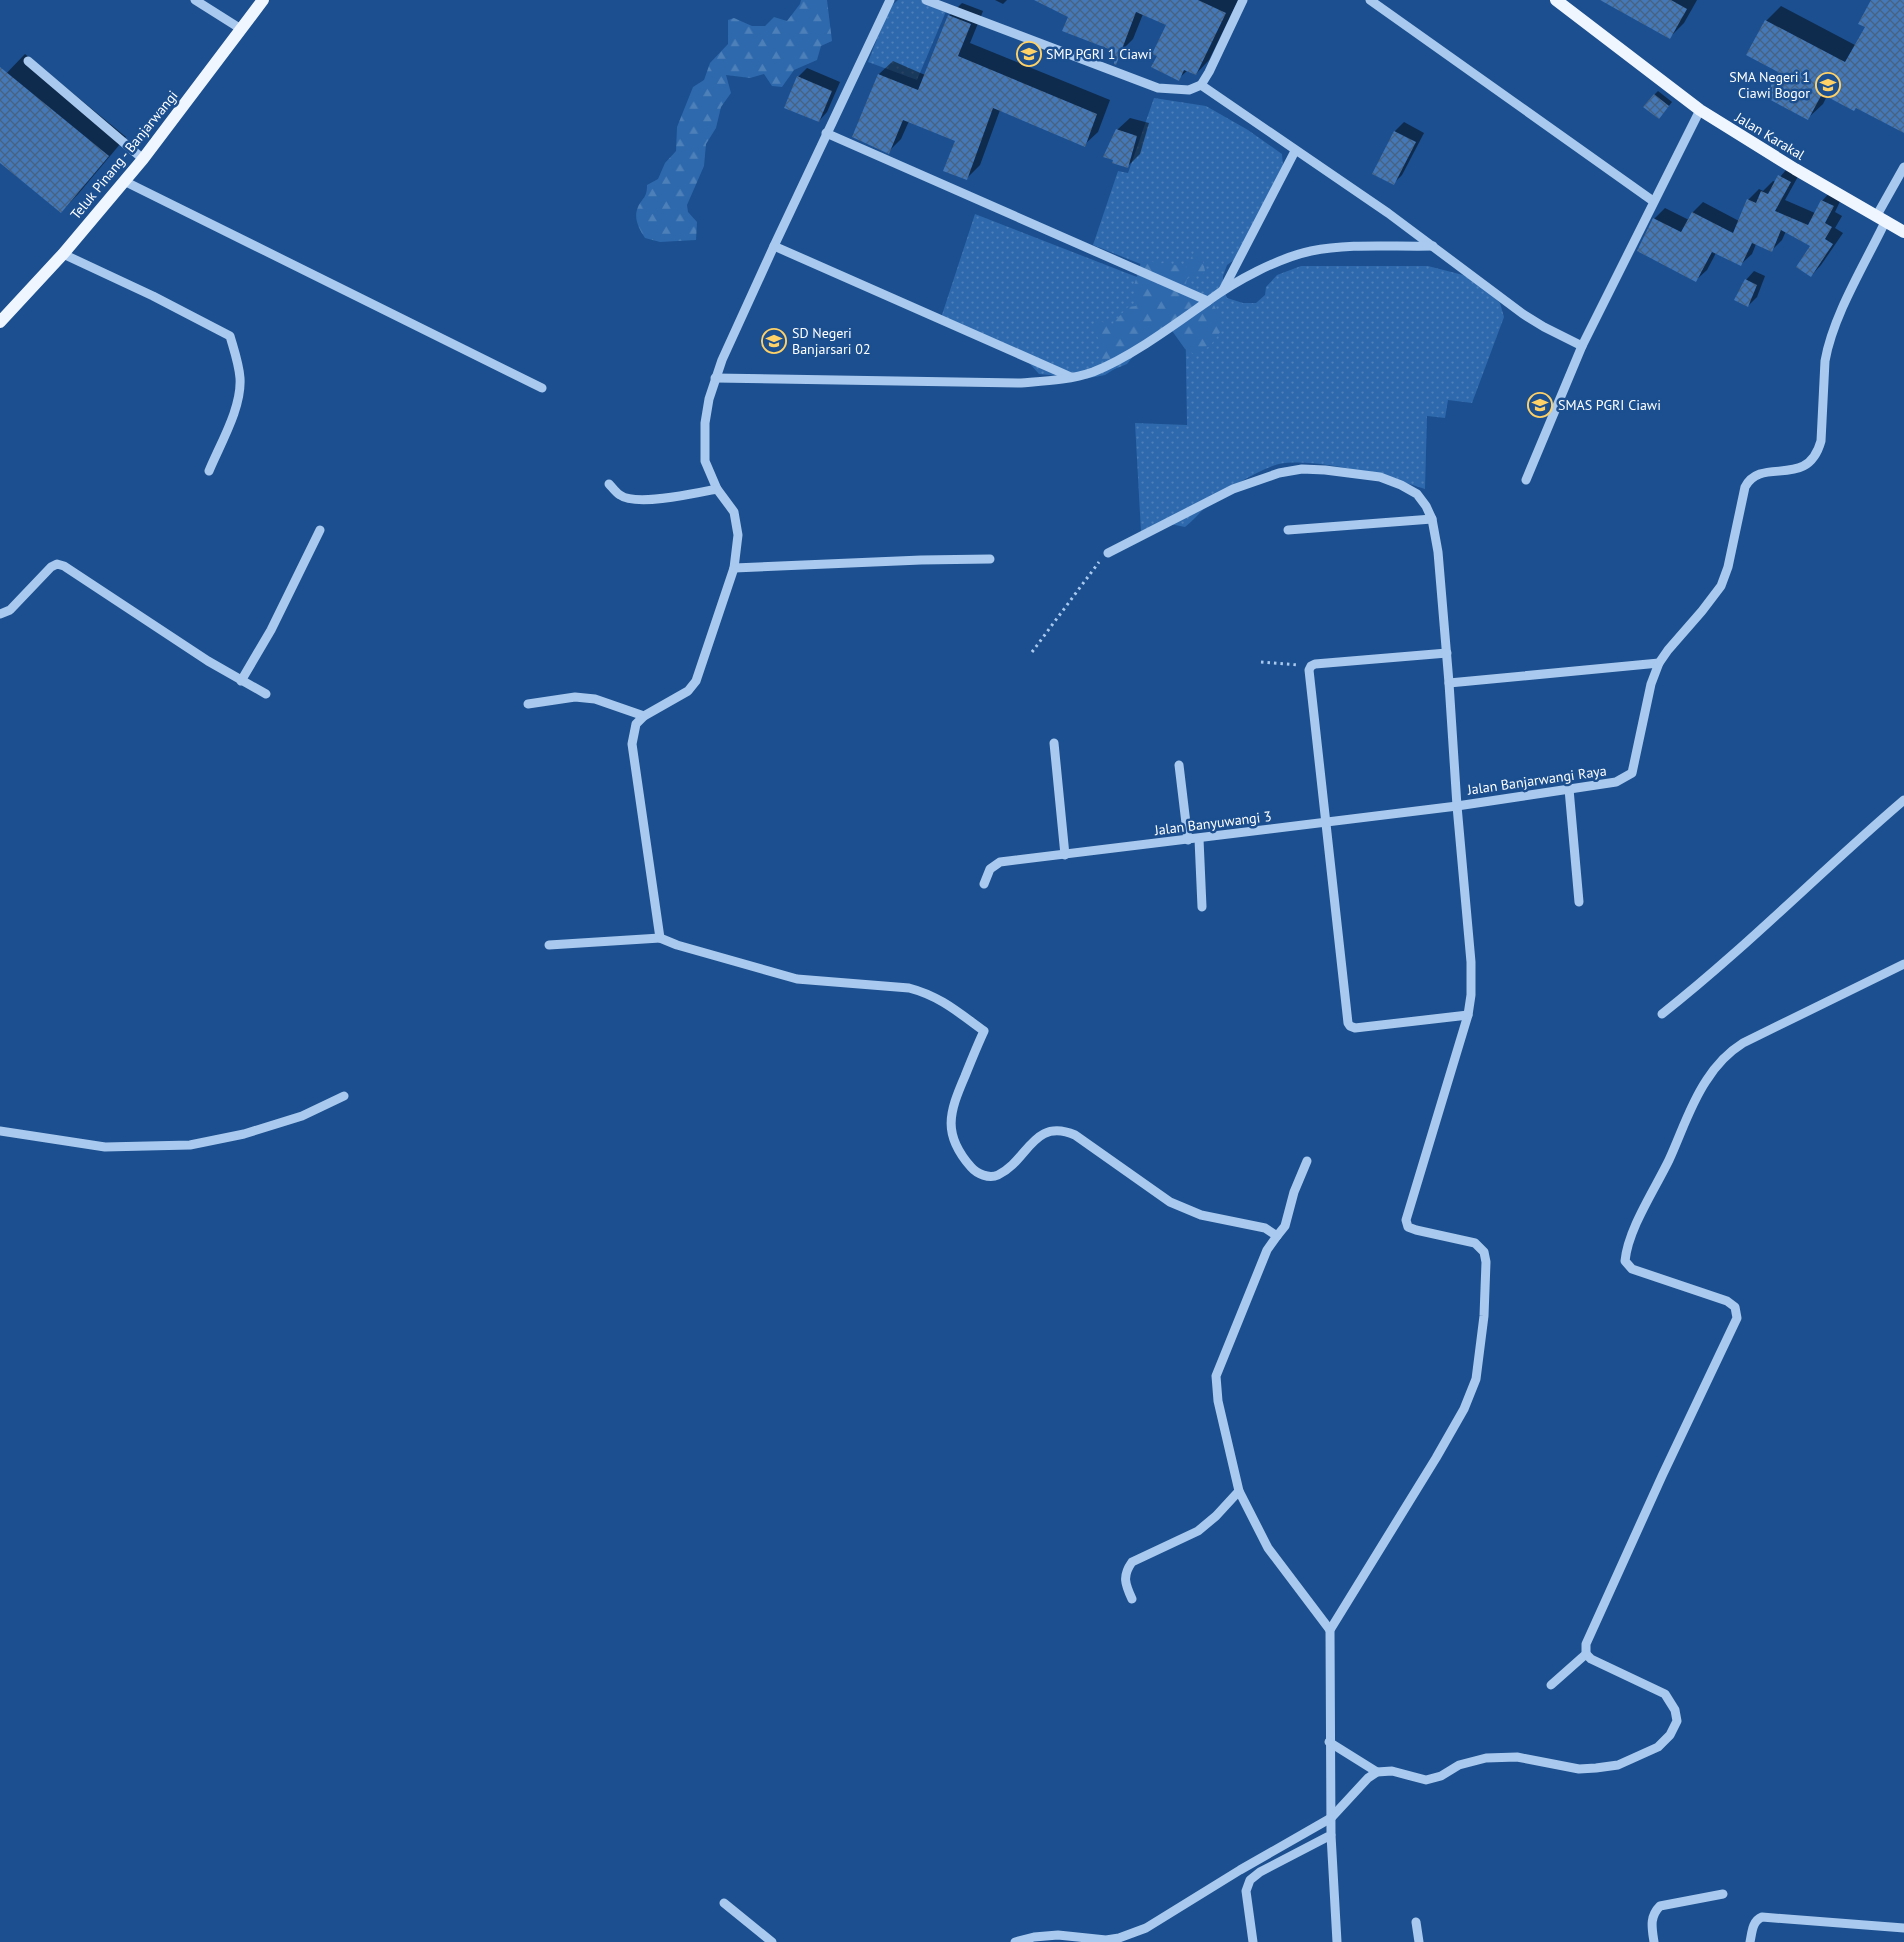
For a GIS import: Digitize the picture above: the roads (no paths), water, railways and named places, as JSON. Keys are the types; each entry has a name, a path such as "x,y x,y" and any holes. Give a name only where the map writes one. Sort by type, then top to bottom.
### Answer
{"main road":[{"name":"Teluk Pinang - Banjarwangi","path":"0,322 63,254 143,159 263,0"},
{"name":"Jalan Karakal","path":"1556,0 1700,110 1795,168 1882,217 1904,232"}],"street":[{"path":"195,0 241,29"},
{"path":"660,938 632,744 636,724 644,716 688,691 696,681 734,568 738,535 737,523 734,512 717,489 705,461 705,423 715,378 826,133 890,0"},
{"path":"926,0 1158,88 1189,90 1201,85 1209,72 1243,0"},
{"path":"1370,0 1653,202"},
{"path":"28,60 143,159"},
{"path":"1201,85 1434,246 1523,314 1582,346"},
{"path":"1526,480 1582,346 1700,110"},
{"path":"826,133 1208,302"},
{"path":"1222,291 1295,151"},
{"path":"1882,217 1904,167"},
{"path":"124,181 542,388"},
{"name":"Jalan Banjarwangi Raya","path":"1457,806 1616,782 1632,773 1651,684 1659,663 1721,586 1728,567 1745,487 1749,478 1757,474 1800,468 1811,462 1818,452 1821,441 1827,348 1882,217"},
{"path":"774,246 1072,377"},
{"path":"715,378 1021,383 1072,377 1092,372 1115,362 1170,328 1222,291 1278,261 1312,251 1349,247 1434,246"},
{"path":"63,254 153,296 230,336 238,365 240,393 209,471"},
{"path":"1108,553 1258,478 1302,469 1351,472 1387,479 1401,484 1418,494 1432,519 1438,552 1471,962 1471,995 1468,1015 1406,1220 1408,1227 1475,1243 1484,1252 1486,1262 1484,1316 1476,1379 1464,1409 1441,1450 1330,1630 1329,1742 1331,1835 1337,1942"},
{"path":"609,484 620,496 631,499 680,496 717,489"},
{"path":"1288,530 1432,519"},
{"path":"241,681 271,630 320,530"},
{"path":"734,568 990,559"},
{"path":"0,614 10,610 51,567 57,564 64,566 241,681 266,694"},
{"path":"1447,653 1312,666 1309,670 1348,1022 1350,1026 1355,1028 1468,1015"},
{"path":"1449,683 1659,663"},
{"path":"528,704 574,697 595,699 644,716"},
{"path":"1054,743 1066,855"},
{"path":"1179,765 1188,840"},
{"path":"1569,789 1580,902"},
{"path":"1662,1014 1732,957 1863,835 1904,800"},
{"name":"Jalan Banyuwangi 3","path":"984,884 990,869 1000,862 1457,806"},
{"path":"1199,839 1202,907"},
{"path":"549,945 660,938 677,945 796,979 909,988 926,992 984,1031 952,1106 951,1128 959,1153 973,1170 985,1176 996,1176 1009,1168 1036,1139 1050,1131 1063,1130 1075,1135 1170,1202 1201,1216 1265,1228 1277,1236"},
{"path":"1015,1942 1034,1937 1058,1935 1106,1940 1118,1938 1146,1928 1240,1870 1331,1818 1368,1778 1377,1772 1392,1771 1426,1780 1441,1776 1459,1765 1486,1758 1516,1757 1579,1770 1596,1768 1618,1765 1658,1747 1670,1735 1677,1721 1675,1710 1665,1694 1591,1659 1586,1654 1586,1644 1662,1476 1737,1318 1735,1307 1727,1301 1632,1268 1625,1261 1626,1248 1695,1100 1706,1081 1727,1054 1743,1043 1904,964"},
{"path":"0,1131 105,1147 190,1145 244,1134 294,1118 344,1096"},
{"path":"1307,1161 1294,1192 1285,1226 1267,1250 1216,1376 1218,1401 1239,1491 1268,1548 1330,1630"},
{"path":"1132,1599 1125,1584 1125,1572 1132,1562 1198,1531 1216,1516 1239,1491"},
{"path":"1551,1685 1586,1654"},
{"path":"1329,1742 1377,1772"},
{"path":"1253,1942 1246,1891 1250,1880 1260,1872 1331,1835"},
{"path":"1654,1942 1651,1919 1654,1912 1660,1906 1723,1894"},
{"path":"724,1903 772,1942"},
{"path":"1750,1942 1753,1926 1757,1919 1762,1917 1904,1928"},
{"path":"1416,1922 1419,1942"}],"place":[{"name":"SMP PGRI 1 Ciawi","path":"1029,54"},
{"name":"SMA Negeri 1 Ciawi Bogor","path":"1828,85"},
{"name":"SD Negeri Banjarsari 02","path":"774,341"},
{"name":"SMAS PGRI Ciawi","path":"1540,405"}]}
